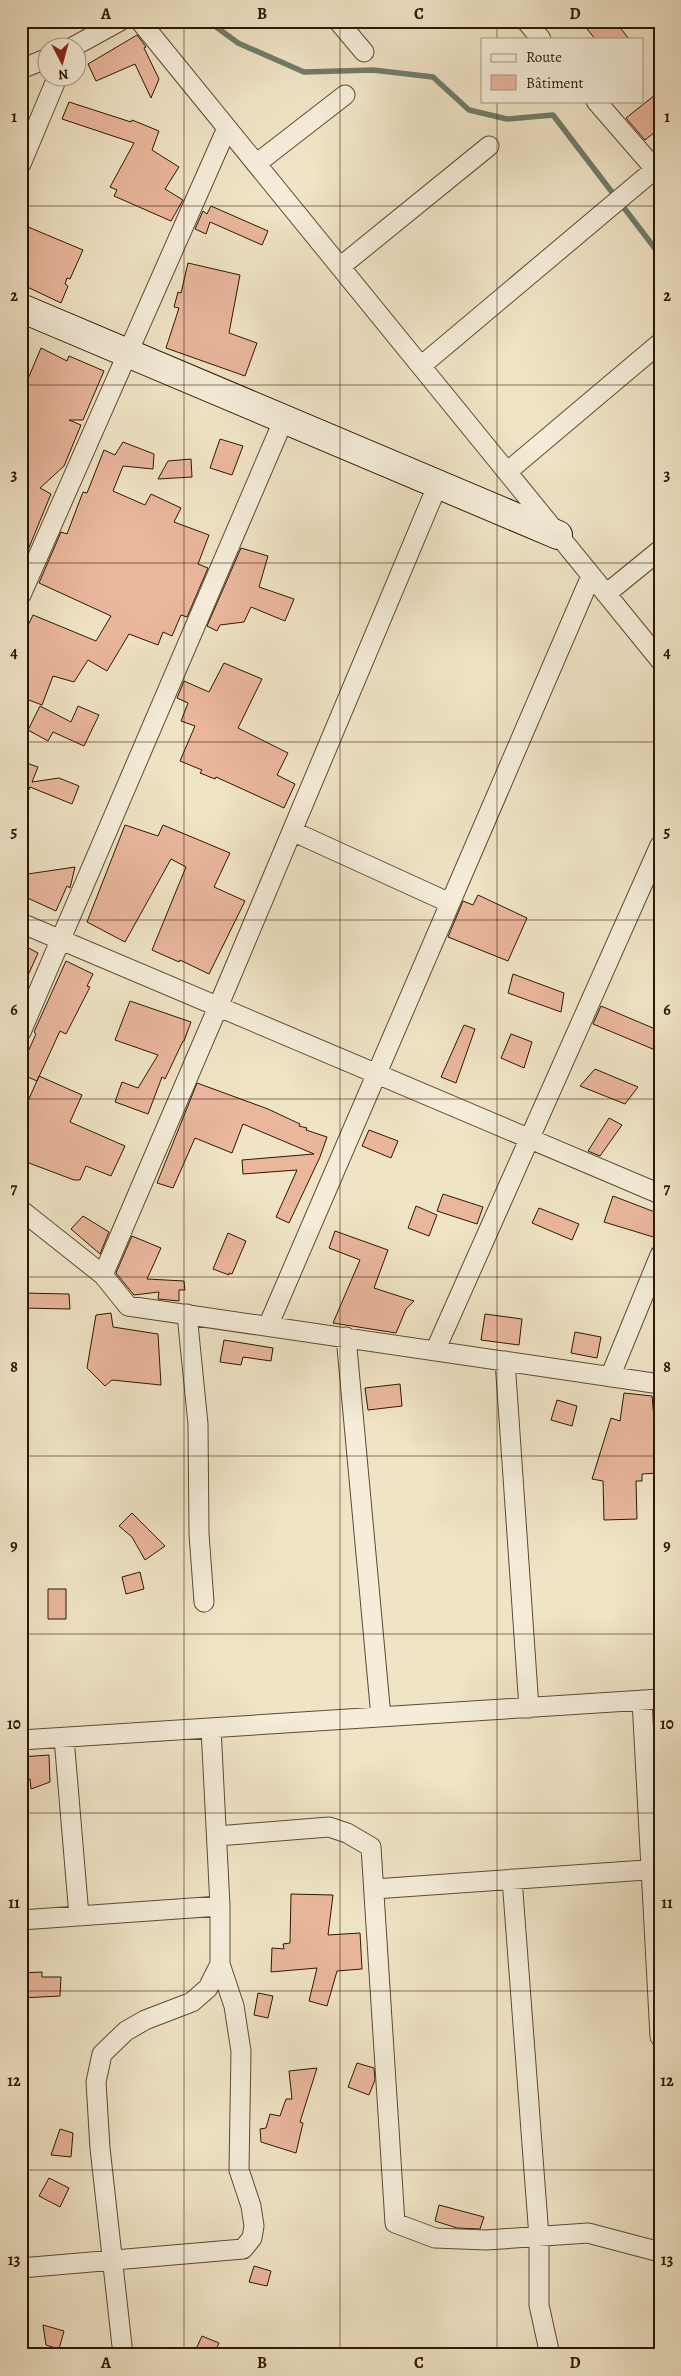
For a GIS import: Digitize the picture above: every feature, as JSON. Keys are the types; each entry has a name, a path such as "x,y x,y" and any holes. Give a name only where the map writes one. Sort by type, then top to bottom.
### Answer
{"street":[{"path":"88,39 120,21"},
{"path":"140,21 660,660"},
{"path":"338,21 364,52"},
{"path":"526,21 540,38"},
{"path":"21,69 38,62"},
{"path":"21,164 53,88"},
{"path":"256,164 345,95"},
{"path":"421,366 657,167 597,102"},
{"path":"21,595 228,128"},
{"path":"340,267 489,146"},
{"path":"21,308 558,535"},
{"path":"507,472 660,343"},
{"path":"21,1032 284,419"},
{"path":"103,1275 438,484"},
{"path":"606,594 660,550"},
{"path":"268,1326 592,576"},
{"path":"292,831 450,903"},
{"path":"435,1351 660,845"},
{"path":"21,923 660,1194"},
{"path":"22,1212 103,1275 128,1306 660,1384"},
{"path":"610,1376 660,1255"},
{"path":"187,1314 198,1424 199,1534 204,1602"},
{"path":"346,1338 381,1717"},
{"path":"505,1361 529,1708"},
{"path":"21,1740 651,1700 660,2037"},
{"path":"21,2268 243,2249 252,2238 254,2226 251,2206 239,2170 241,2051 234,2006 220,1964 220,1906 211,1728"},
{"path":"64,1738 79,1916"},
{"path":"216,1836 329,1827 347,1833 371,1847 394,2223 435,2238 486,2240 588,2233 660,2252"},
{"path":"374,1889 655,1870"},
{"path":"512,1880 539,2237 539,2305 550,2355"},
{"path":"21,1920 220,1906"},
{"path":"123,2355 100,2148 96,2082 102,2054 126,2031 145,2020 192,2002 208,1988 220,1964"}],"building":[{"path":"581,21 615,21 628,38 594,38"},
{"path":"137,35 146,47 144,48 159,79 151,98 135,64 96,81 88,64"},
{"path":"660,91 660,128 645,140 626,118"},
{"path":"69,102 131,122 132,120 159,131 152,150 179,167 165,189 183,200 171,221 114,196 117,190 110,187 134,143 62,119"},
{"path":"211,206 268,231 262,245 210,222 206,234 195,229 203,211 207,214"},
{"path":"21,224 83,250 70,279 67,278 65,284 68,286 61,303 21,284"},
{"path":"188,263 240,275 229,333 257,343 245,376 166,348 179,308 174,307 178,292 181,293"},
{"path":"41,348 67,361 69,356 104,371 83,420 69,420 81,425 64,466 40,488 51,494 21,567 21,408 27,395 22,393"},
{"path":"220,439 243,446 232,475 210,468"},
{"path":"123,442 154,454 153,469 123,466 113,491 145,505 151,494 181,508 174,522 209,535 198,564 208,568 187,617 181,615 172,636 163,632 158,645 129,634 107,671 88,660 74,682 53,676 42,705 21,697 21,640 33,615 96,641 111,616 39,583 61,532 67,534 83,492 87,493 104,450 115,455"},
{"path":"191,459 192,477 158,479 168,461"},
{"path":"241,548 268,556 259,587 294,599 285,621 251,607 244,622 220,625 217,631 207,626"},
{"path":"224,663 262,679 238,728 288,753 277,775 295,784 284,808 216,777 215,779 200,773 202,770 180,761 195,726 181,721 188,703 177,698 184,681 209,692"},
{"path":"40,706 71,722 78,706 99,715 84,746 53,732 48,741 28,730"},
{"path":"21,761 38,767 32,782 59,778 79,786 72,804 30,787 21,807"},
{"path":"125,825 158,836 163,825 230,853 214,887 245,901 209,974 180,960 179,962 152,950 186,867 171,859 125,942 87,922"},
{"path":"75,867 70,888 67,886 56,911 21,895 21,875"},
{"path":"478,895 527,918 508,961 448,937 463,901 473,905"},
{"path":"21,944 38,953 21,991"},
{"path":"66,961 93,974 87,986 90,987 66,1034 60,1031 37,1081 21,1074 21,1067 36,1034 34,1032"},
{"path":"513,974 564,993 561,1012 508,993"},
{"path":"130,1001 191,1022 184,1041 165,1079 162,1077 148,1114 115,1102 122,1082 138,1088 158,1055 115,1040"},
{"path":"601,1006 660,1031 660,1052 593,1024"},
{"path":"464,1025 475,1029 456,1083 441,1077"},
{"path":"511,1034 532,1042 524,1068 501,1058"},
{"path":"595,1069 638,1087 625,1104 580,1086"},
{"path":"39,1076 82,1095 70,1122 125,1146 111,1176 86,1166 80,1180 74,1180 21,1160 21,1140 26,1126 21,1124 21,1117"},
{"path":"197,1083 268,1109 300,1124 299,1126 307,1128 306,1130 327,1137 320,1157 289,1223 276,1217 297,1170 243,1174 242,1160 314,1154 243,1124 232,1153 195,1138 173,1188 157,1183"},
{"path":"609,1118 622,1125 600,1156 588,1151"},
{"path":"369,1130 398,1141 391,1158 362,1146"},
{"path":"443,1194 483,1207 477,1224 437,1211"},
{"path":"613,1196 660,1214 660,1239 604,1222"},
{"path":"416,1206 437,1215 429,1236 408,1228"},
{"path":"539,1208 579,1224 572,1240 532,1223"},
{"path":"83,1216 109,1232 100,1254 71,1229"},
{"path":"335,1231 388,1250 374,1288 414,1301 406,1309 396,1333 333,1323 360,1260 329,1248"},
{"path":"228,1233 246,1241 232,1274 229,1273 229,1275 213,1269"},
{"path":"132,1236 161,1248 147,1279 184,1281 185,1290 179,1290 179,1301 158,1299 159,1292 134,1295 116,1273"},
{"path":"21,1293 69,1294 70,1309 21,1308"},
{"path":"111,1313 113,1327 158,1334 161,1385 112,1380 105,1386 87,1368 96,1315"},
{"path":"485,1314 522,1319 519,1345 481,1340"},
{"path":"575,1332 601,1337 597,1358 571,1353"},
{"path":"224,1340 273,1348 271,1361 243,1357 241,1365 220,1362"},
{"path":"400,1384 402,1406 368,1410 365,1388"},
{"path":"624,1393 652,1396 659,1473 642,1474 642,1481 636,1481 637,1519 604,1520 603,1481 592,1479 611,1418 620,1421"},
{"path":"557,1400 577,1406 572,1426 551,1420"},
{"path":"132,1513 165,1546 145,1560 132,1537 119,1526"},
{"path":"140,1572 144,1589 126,1594 122,1577"},
{"path":"48,1589 66,1589 66,1619 48,1619"},
{"path":"49,1755 50,1782 31,1789 30,1779 22,1779 21,1757"},
{"path":"291,1894 333,1895 328,1935 360,1933 362,1969 337,1971 327,2006 309,2001 317,1968 271,1972 272,1948 284,1949 283,1944 290,1943"},
{"path":"42,1972 42,1977 61,1977 60,1996 21,1998 21,1973"},
{"path":"258,1993 273,1996 268,2018 254,2015"},
{"path":"357,2063 374,2068 375,2080 369,2095 348,2087"},
{"path":"317,2068 300,2122 303,2123 296,2153 261,2142 260,2129 266,2128 270,2114 280,2116 286,2099 292,2099 289,2071"},
{"path":"60,2129 73,2133 71,2157 51,2155"},
{"path":"49,2178 69,2188 60,2207 39,2196"},
{"path":"439,2205 484,2217 480,2229 457,2228 435,2221"},
{"path":"254,2266 271,2271 267,2286 249,2282"},
{"path":"43,2325 64,2331 59,2349 46,2345"},
{"path":"202,2336 219,2343 214,2355 204,2355 195,2351"}],"waterway":[{"path":"208,21 238,43 304,72 373,70 433,77 469,110 507,119 553,115 660,255"}]}
